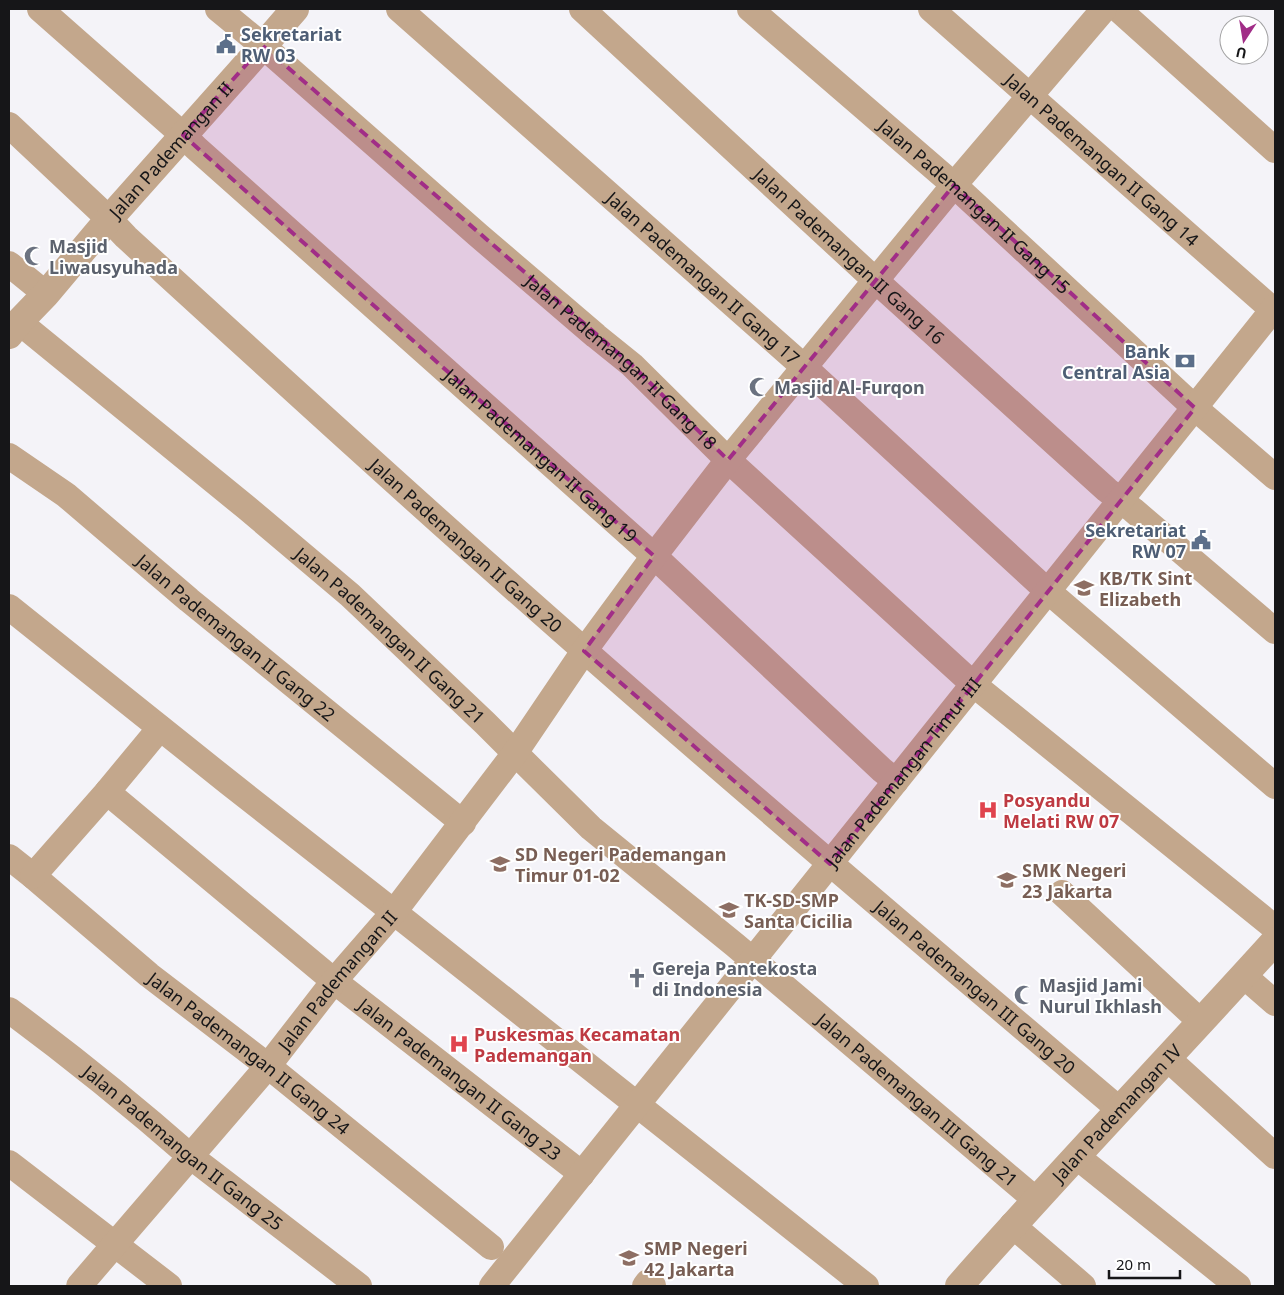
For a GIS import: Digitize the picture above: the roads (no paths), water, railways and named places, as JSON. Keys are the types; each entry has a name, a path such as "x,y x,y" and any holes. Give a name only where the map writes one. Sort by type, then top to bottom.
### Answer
{"street":[{"name":"Jalan Pademangan II Gang 19","path":"40,9 184,134 196,148 654,556 896,781"},
{"name":"Jalan Pademangan II Gang 18","path":"218,9 632,366 728,460 973,684 1275,928"},
{"name":"Jalan Pademangan II","path":"14,329 295,9"},
{"name":"Jalan Pademangan II Gang 17","path":"399,9 804,367 1048,591 1275,786"},
{"name":"Jalan Pademangan II Gang 16","path":"582,9 874,280 1120,500 1275,631"},
{"name":"Jalan Pademangan II Gang 15","path":"750,9 954,185 1195,408 1275,477"},
{"name":"Jalan Pademangan II Gang 14","path":"931,9 1030,96 1272,316"},
{"path":"866,1286 394,912 515,754 584,651 728,460 874,280 1104,9"},
{"path":"1118,9 1275,150"},
{"name":"Jalan Pademangan II Gang 20","path":"9,125 133,244 348,440 584,651 830,864"},
{"path":"9,264 46,294"},
{"name":"Jalan Pademangan Timur III","path":"492,1286 1120,500 1272,316"},
{"name":"Jalan Pademangan II Gang 21","path":"14,329 247,508 350,595 486,723 591,828 753,960"},
{"name":"Jalan Pademangan II Gang 22","path":"9,456 66,495 189,600 463,823"},
{"name":"Jalan Pademangan II","path":"9,607 394,912 334,981 268,1066 79,1286"},
{"path":"34,876 160,728"},
{"name":"Jalan Pademangan II Gang 23","path":"107,792 334,981 582,1174"},
{"name":"Jalan Pademangan II Gang 24","path":"9,857 34,876 149,975 268,1066 491,1247"},
{"name":"Jalan Pademangan III Gang 20","path":"830,864 1120,1110"},
{"path":"1062,893 1201,1022"},
{"name":"Jalan Pademangan IV","path":"959,1286 1012,1225 1275,941"},
{"name":"Jalan Pademangan III Gang 21","path":"753,960 1036,1200"},
{"path":"1244,976 1275,1003"},
{"name":"Jalan Pademangan II Gang 25","path":"9,1010 190,1156 359,1286"},
{"path":"1167,1058 1275,1156"},
{"path":"1076,1156 1238,1286"},
{"path":"9,1163 169,1286"},
{"path":"1012,1225 1083,1286"}],"place":[{"name":"Sekretariat RW 03","path":"226,44"},
{"name":"Masjid Liwausyuhada","path":"34,256"},
{"name":"Bank Central Asia","path":"1185,361"},
{"name":"Masjid Al-Furqon","path":"759,387"},
{"name":"Sekretariat RW 07","path":"1201,540"},
{"name":"KB/TK Sint Elizabeth","path":"1084,588"},
{"name":"Posyandu Melati RW 07","path":"988,810"},
{"name":"SD Negeri Pademangan Timur 01-02","path":"500,864"},
{"name":"SMK Negeri 23 Jakarta","path":"1007,880"},
{"name":"TK-SD-SMP Santa Cicilia","path":"729,910"},
{"name":"Gereja Pantekosta di Indonesia","path":"637,978"},
{"name":"Masjid Jami Nurul Ikhlash","path":"1024,995"},
{"name":"Puskesmas Kecamatan Pademangan","path":"459,1044"},
{"name":"SMP Negeri 42 Jakarta","path":"629,1258"}]}
